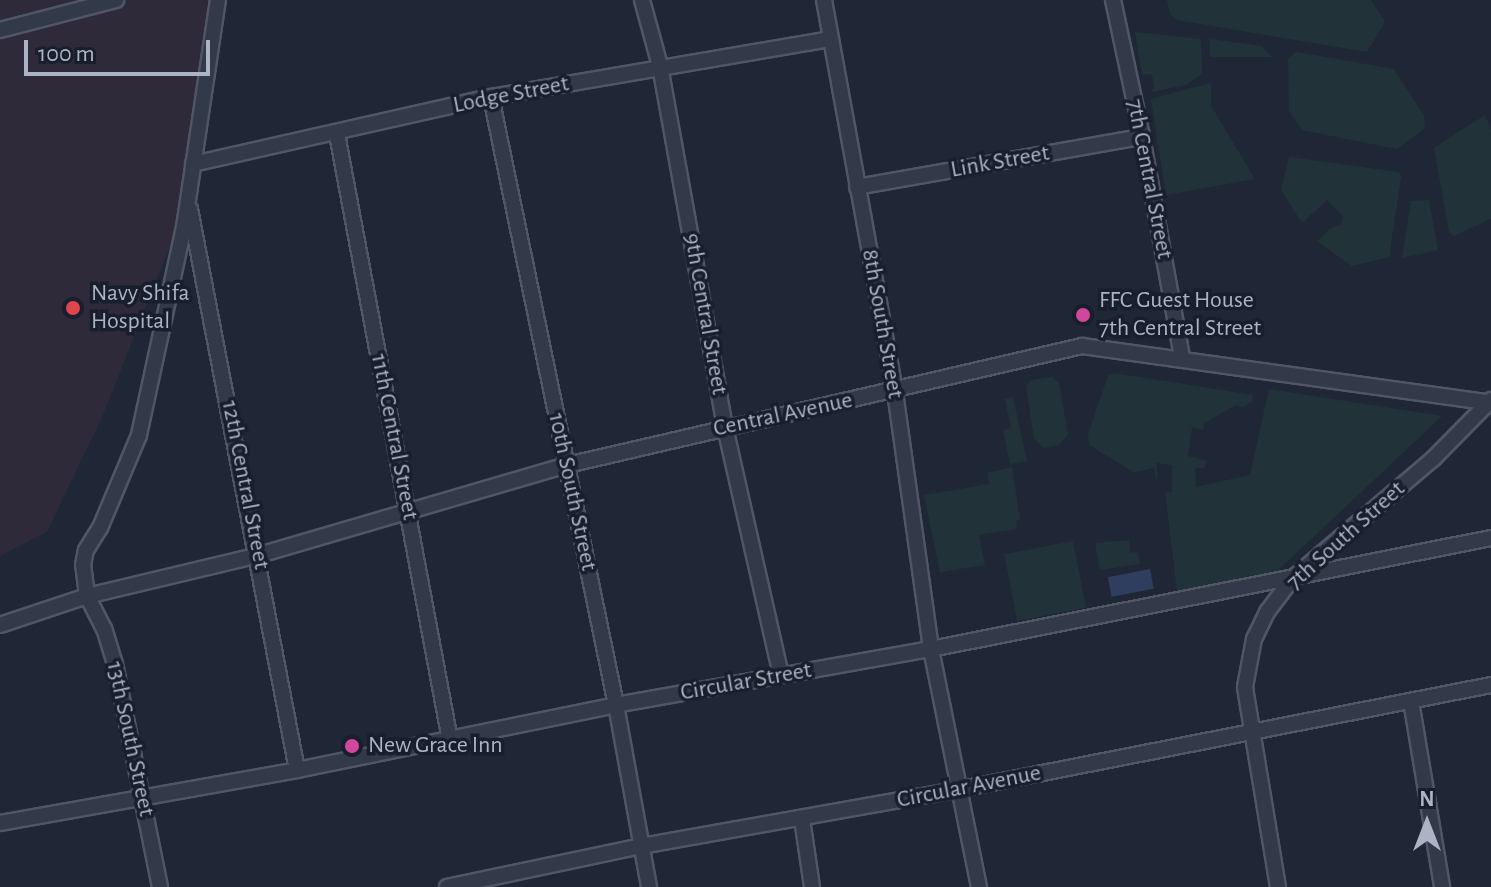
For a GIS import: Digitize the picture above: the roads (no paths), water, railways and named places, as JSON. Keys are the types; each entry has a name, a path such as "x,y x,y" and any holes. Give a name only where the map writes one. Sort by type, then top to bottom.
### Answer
{"street":[{"path":"0,30 116,0"},
{"path":"87,596 83,565 86,550 100,528 139,435 188,201 218,0"},
{"name":"9th Central Street","path":"642,0 660,66 725,427 781,675"},
{"name":"8th South Street","path":"824,0 895,392 931,649 961,789"},
{"name":"7th Central Street","path":"1113,0 1142,137 1182,358"},
{"name":"Lodge Street","path":"193,164 491,97 830,39"},
{"name":"10th South Street","path":"491,97 616,705 649,887"},
{"name":"11th Central Street","path":"337,134 450,740"},
{"name":"Link Street","path":"857,187 1142,137"},
{"name":"12th Central Street","path":"188,201 259,555 297,770"},
{"name":"Central Avenue","path":"0,625 87,596 259,555 567,465 725,427 895,392 1082,346 1490,402"},
{"name":"7th South Street","path":"1278,887 1250,733 1245,687 1254,639 1267,612 1293,578 1433,459 1490,402"},
{"name":"Circular Street","path":"0,823 297,770 616,705 931,649 1491,538"},
{"name":"13th South Street","path":"87,596 109,642 160,887"},
{"name":"Circular Avenue","path":"447,887 494,883 642,846 961,789 1491,685"},
{"path":"1411,701 1442,887"},
{"path":"961,789 979,887"},
{"path":"802,819 812,887"}],"water":[{"path":"1150,569 1154,589 1112,597 1108,577"}],"place":[{"name":"Navy Shifa Hospital","path":"73,308"},
{"name":"FFC Guest House 7th Central Street","path":"1083,315"},
{"name":"New Grace Inn","path":"352,746"}]}
